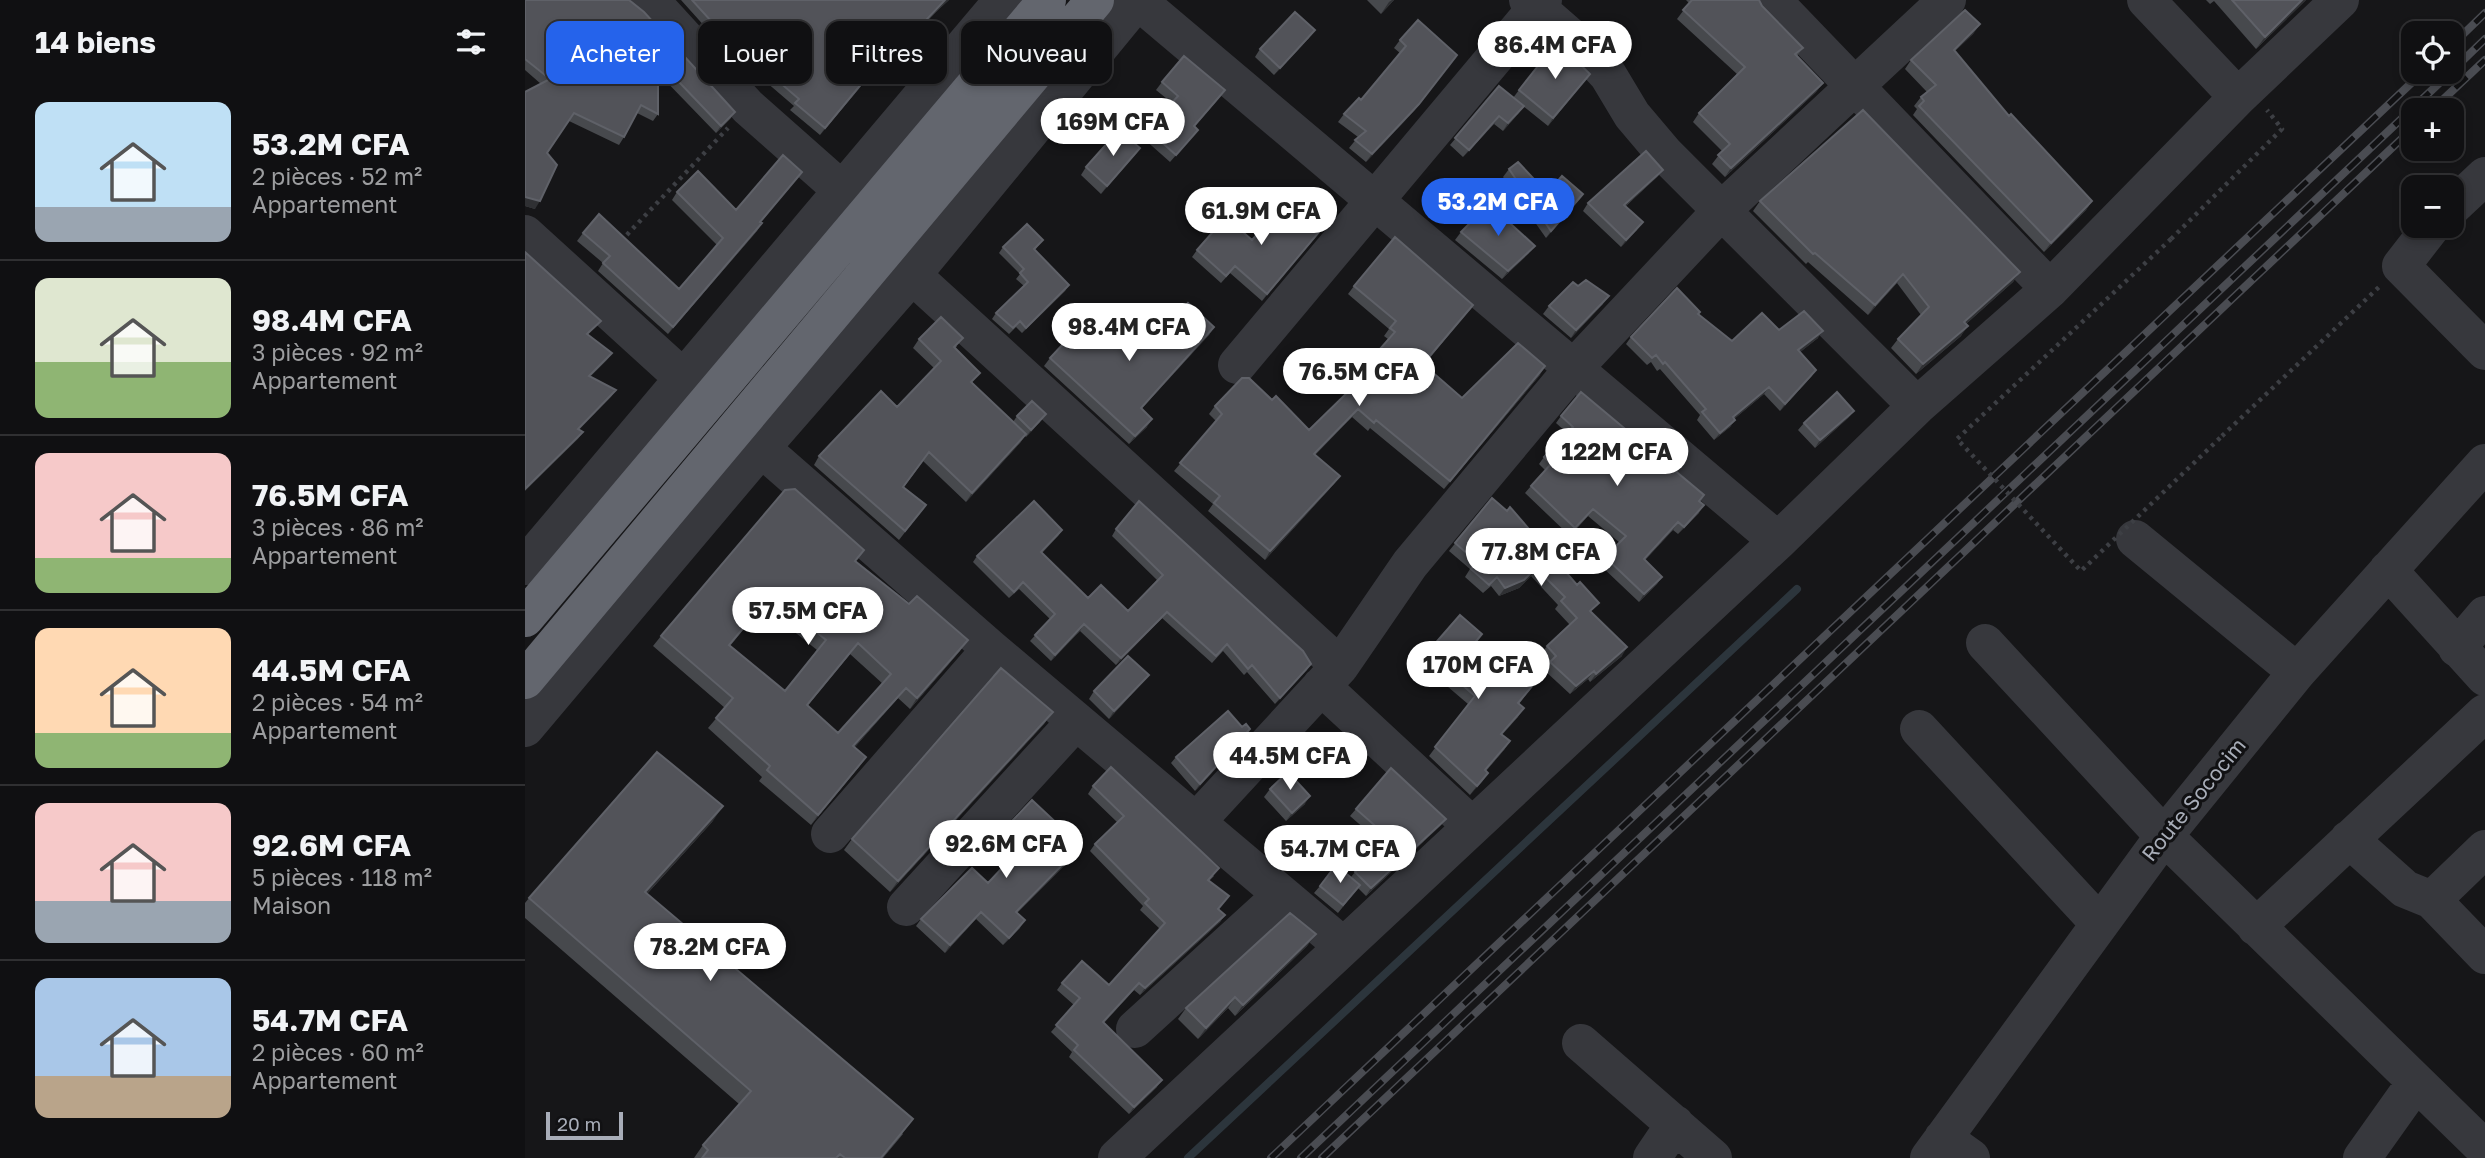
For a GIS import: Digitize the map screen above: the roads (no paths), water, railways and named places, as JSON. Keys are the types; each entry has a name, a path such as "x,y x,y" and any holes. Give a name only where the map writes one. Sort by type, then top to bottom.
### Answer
{"highway":[{"path":"525,618 854,201 1047,0"},
{"path":"525,680 1095,0"}],"street":[{"path":"650,0 748,107 854,201"},
{"path":"528,556 682,377 854,201 1003,0"},
{"path":"525,728 761,447 912,275 1138,0 1373,202 1778,541"},
{"path":"1772,0 2050,289"},
{"path":"1196,822 1330,676 1410,564 1572,370 1722,210 1853,84 1947,0"},
{"path":"2146,0 2243,92"},
{"path":"1117,1158 1778,541 1917,406 2050,289 2243,92 2340,0"},
{"path":"1237,365 1536,2 1608,75 1632,116 1665,154 1917,406"},
{"path":"2464,196 2485,176"},
{"path":"525,234 682,377"},
{"path":"2423,238 2401,266 2485,351"},
{"path":"912,275 1330,676 1472,826"},
{"path":"761,447 991,649 1343,946"},
{"name":"Route Sococim","path":"1948,1151 2099,923 2164,835 2297,672 2485,463"},
{"path":"2135,539 2297,672"},
{"path":"2388,570 2485,677"},
{"path":"2457,648 2485,615"},
{"path":"1985,643 2164,835 2485,1149"},
{"path":"830,834 991,649"},
{"path":"2256,927 2485,713"},
{"path":"907,907 1076,721"},
{"path":"1919,729 2099,923"},
{"path":"2349,839 2405,889 2432,900 2485,955"},
{"path":"2432,900 2485,849"},
{"path":"1135,1029 1282,895"},
{"path":"1581,1043 1713,1158"},
{"path":"2362,1158 2416,1082"},
{"path":"1652,1158 1675,1124"}],"waterway":[{"path":"1188,1158 1797,589"}],"railway":[{"path":"2464,33 2485,13"},
{"path":"2464,59 2485,39"},
{"path":"2445,98 2485,60"},
{"path":"1271,1158 2410,84"},
{"path":"1301,1158 2438,84"},
{"path":"1322,1158 2401,139"}]}
